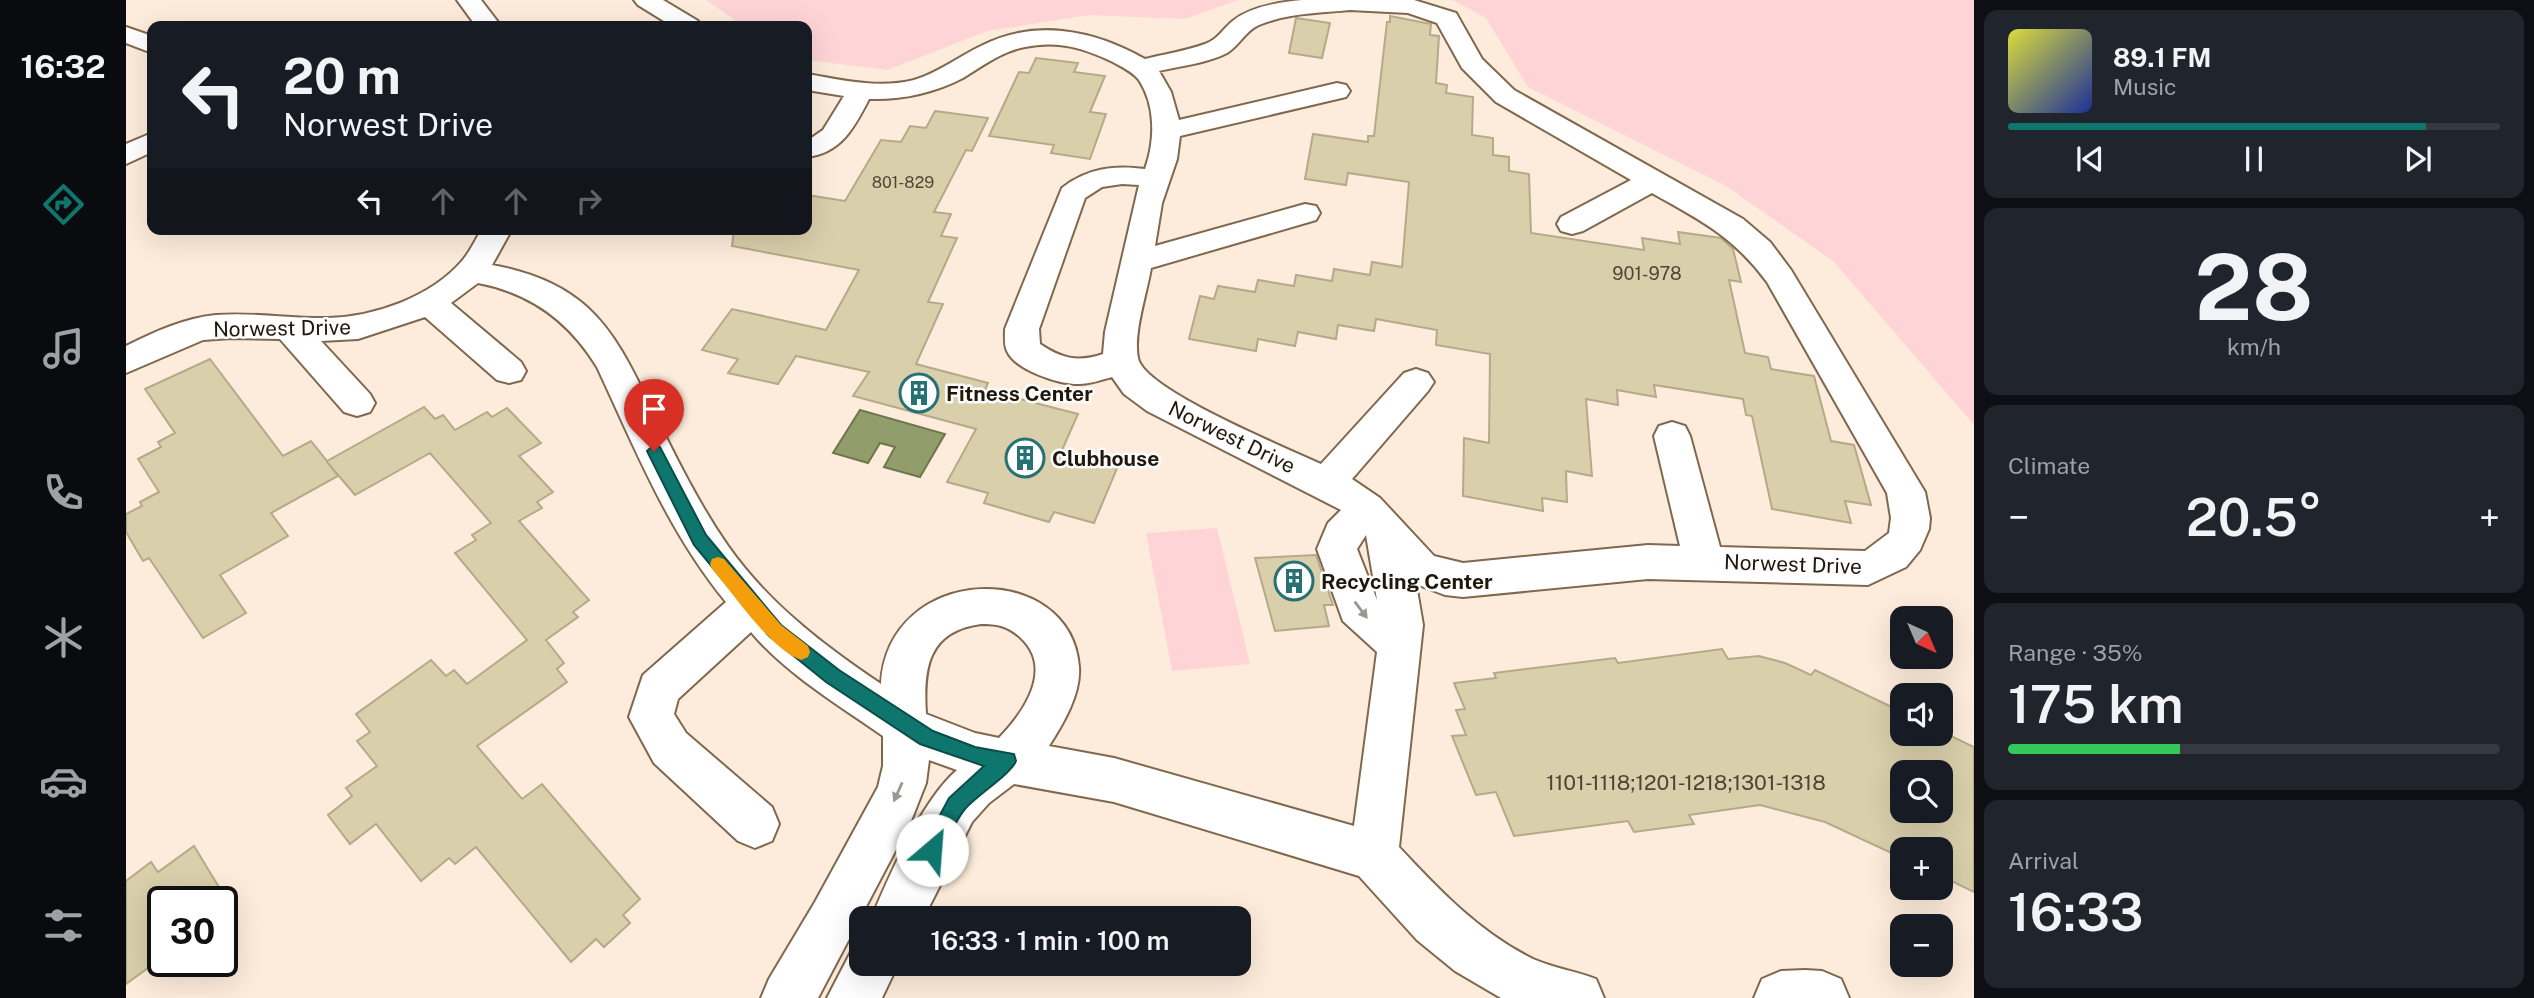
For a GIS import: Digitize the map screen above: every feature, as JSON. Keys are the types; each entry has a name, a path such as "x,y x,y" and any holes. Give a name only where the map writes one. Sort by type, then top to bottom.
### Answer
{"street":[{"path":"469,0 485,21"},
{"path":"646,0 681,21"},
{"name":"Norwest Drive","path":"1121,361 1128,375 1148,395 1350,495 1420,568 1445,578 1462,580 1648,562 1868,568 1893,555 1909,537 1912,526 1906,492 1768,260 1741,232 1654,180 1529,113 1505,96 1471,63 1447,18 1420,8 1350,3 1283,9 1248,21 1239,27 1230,40 1215,49 1141,68"},
{"path":"126,34 147,43"},
{"path":"812,83 890,92 951,75 1000,47 1044,38 1074,39 1091,43 1141,68 1151,80 1161,105 1166,131 1164,159 1146,209 1121,341 1121,361 1097,370 1071,374 1044,365 1023,349 1022,329 1072,194 1090,181 1105,176 1123,174 1156,179"},
{"path":"812,148 824,144 833,136 862,90"},
{"path":"1166,131 1337,91"},
{"path":"126,155 147,144"},
{"path":"1572,224 1654,180"},
{"path":"1138,261 1305,213"},
{"name":"Norwest Drive","path":"126,361 184,334 212,327 346,329 382,320 428,301 472,271 493,235"},
{"path":"472,271 512,279 552,298 575,315 594,335 613,365 693,528 716,561 775,630 905,726 950,747 975,755 1114,780 1374,856 1435,922 1473,953 1516,978 1545,990 1577,998"},
{"path":"428,301 509,371"},
{"path":"288,327 357,403"},
{"path":"1326,483 1416,382"},
{"path":"1672,436 1704,562"},
{"path":"1374,517 1390,547 1401,635"},
{"path":"1374,856 1401,635 1411,607 1428,592 1462,580"},
{"path":"753,605 692,657 660,689 651,717 670,748 755,824"},
{"path":"788,998 840,910 902,785 908,757 904,668 913,646 927,628 946,614 969,607 994,606 1017,611 1037,624 1051,642 1058,664 1056,687 1032,732 1007,761 978,782 956,805 903,906"},
{"path":"855,998 866,976"},
{"path":"1781,998 1822,998"}],"shaded area":[{"path":"706,0 1238,0 1185,19 1089,15 987,31 888,70 812,61 812,21 736,21"},
{"path":"1453,0 1974,0 1974,425 1833,261 1726,186 1528,87 1486,18"},
{"path":"860,410 945,434 920,477 884,467 895,447 880,443 868,463 833,453"},
{"path":"1217,528 1250,664 1172,671 1146,533"}],"building":[{"path":"1390,16 1431,24 1430,35 1439,36 1436,83 1447,85 1446,93 1473,97 1472,135 1493,138 1493,155 1509,157 1509,171 1529,174 1531,233 1644,250 1642,238 1680,244 1678,232 1721,238 1733,249 1741,282 1729,280 1745,353 1768,357 1771,369 1814,376 1831,441 1854,445 1871,505 1845,501 1851,523 1772,509 1752,416 1746,415 1743,399 1654,385 1656,397 1617,390 1618,405 1586,399 1592,476 1566,471 1567,502 1542,498 1543,511 1463,496 1464,438 1489,443 1490,354 1436,345 1437,330 1376,319 1374,331 1338,325 1336,339 1298,332 1295,346 1258,339 1256,351 1189,339 1200,296 1214,299 1218,286 1255,292 1258,280 1294,286 1296,275 1332,281 1334,269 1370,275 1372,262 1402,267 1409,182 1348,173 1346,185 1305,179 1313,134 1368,142 1368,136 1374,136 1387,22 1390,22"},
{"path":"1296,18 1330,23 1322,58 1289,53"},
{"path":"1036,58 1078,63 1074,72 1105,76 1090,112 1106,114 1090,159 1051,153 1054,145 989,136 1019,72 1029,73"},
{"path":"935,111 988,118 972,151 966,150 934,212 951,214 941,236 957,238 928,302 943,304 916,364 988,383 985,390 1078,414 1062,450 1118,466 1094,523 1054,512 1049,522 984,503 988,493 947,482 976,429 853,396 869,372 796,356 778,384 728,373 738,359 702,350 732,309 826,330 859,270 732,246 733,235 812,235 812,196 845,201 881,140 901,142 910,126 926,128"},
{"path":"210,359 283,456 311,441 327,461 424,407 435,419 443,415 455,430 487,412 492,417 507,408 541,443 519,456 553,492 537,502 542,508 519,521 589,600 573,612 578,617 546,640 564,663 557,669 567,682 477,746 522,799 542,784 640,899 623,915 630,923 604,947 596,939 571,962 476,847 455,864 449,858 421,881 376,824 350,844 328,815 352,796 346,788 377,766 357,741 370,732 356,714 431,660 446,676 454,670 467,684 527,640 455,553 476,540 472,535 491,523 430,453 355,495 327,462 338,476 271,513 288,536 220,575 246,613 203,638 149,558 143,561 126,532 126,514 142,506 140,502 159,492 138,459 161,447 158,442 175,433 145,389"},
{"name":"Recycling Center","path":"1316,555 1333,605 1324,605 1329,626 1275,631 1255,558"},
{"path":"1722,649 1728,659 1759,656 1785,663 1811,675 1815,670 1890,706 1890,746 1953,746 1953,737 1974,747 1974,892 1953,882 1953,837 1890,837 1890,852 1825,822 1760,805 1689,815 1694,824 1634,832 1628,821 1514,836 1496,792 1476,795 1452,736 1466,735 1456,710 1465,709 1454,683 1496,678 1494,673 1615,658 1618,663"},
{"path":"194,846 218,886 147,886 147,969 126,984 126,881 151,862 158,872"}],"slow traffic":[{"path":"718,564 775,630 801,652"}],"place":[{"name":"Fitness Center","path":"919,393"},
{"name":"Clubhouse","path":"1025,458"},
{"name":"Recycling Center","path":"1294,581"}],"route":[{"path":"654,451 700,540 775,630 833,676 905,726 950,747 1007,761 978,782 956,805 932,850"}]}
